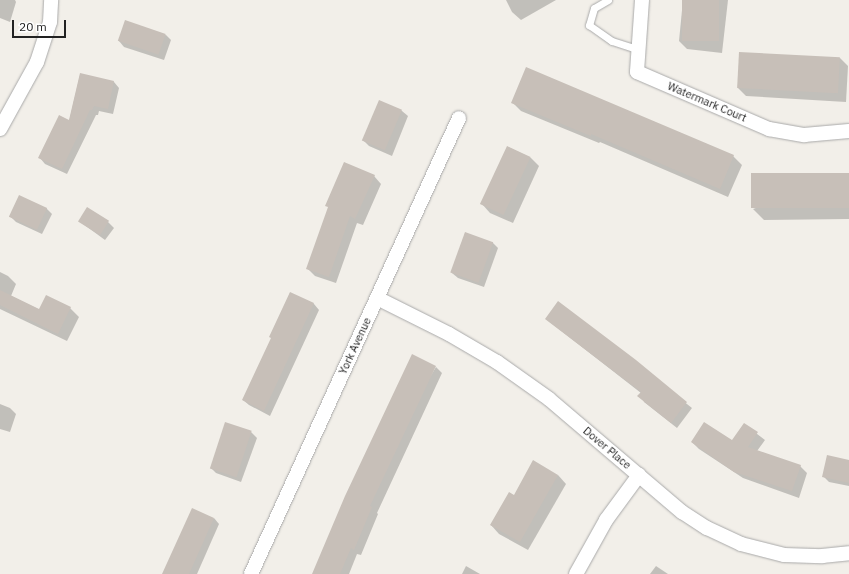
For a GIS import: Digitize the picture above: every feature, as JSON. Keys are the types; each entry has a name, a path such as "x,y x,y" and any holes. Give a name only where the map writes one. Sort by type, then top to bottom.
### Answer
{"street":[{"path":"0,129 37,62 50,22 52,0"},
{"name":"Watermark Court","path":"642,0 637,72 769,129 804,135 849,131"},
{"name":"York Avenue","path":"251,574 459,118"},
{"name":"Dover Place","path":"377,298 449,334 497,362 549,399 682,512 707,528 741,544 784,555 822,556 849,553"},
{"path":"576,574 606,520 639,475"}],"lane":[{"path":"608,0 594,8 589,25 612,41 639,50"}],"building":[{"path":"682,0 719,0 719,41 682,41"},
{"path":"125,20 166,34 158,55 118,41"},
{"path":"739,52 840,57 838,93 737,88"},
{"path":"526,67 734,155 720,189 591,134 591,136 511,103"},
{"path":"80,73 114,81 108,109 94,106 92,110 90,110 62,169 38,158 59,115 69,120"},
{"path":"379,100 402,110 385,150 362,141"},
{"path":"507,146 531,157 504,215 480,204"},
{"path":"344,162 375,175 355,219 350,216 329,277 306,269 328,207 325,206"},
{"path":"751,173 849,173 849,208 751,208"},
{"path":"19,195 47,208 37,230 9,217"},
{"path":"87,207 109,221 100,235 78,221"},
{"path":"465,232 493,242 478,283 450,272"},
{"path":"0,290 39,309 46,295 71,307 58,334 0,305"},
{"path":"290,292 314,303 264,411 242,400 271,338 269,337"},
{"path":"558,301 636,360 687,402 671,423 637,396 641,392 545,319"},
{"path":"412,354 436,366 370,506 372,507 354,550 351,548 340,574 312,574 345,496"},
{"path":"225,422 252,431 236,477 210,469"},
{"path":"704,422 732,440 744,423 758,432 748,447 801,465 792,491 734,472 691,442"},
{"path":"827,455 849,460 849,483 822,477"},
{"path":"533,460 558,475 520,542 490,525 509,492 514,495"},
{"path":"192,508 214,518 189,574 162,574"}]}
